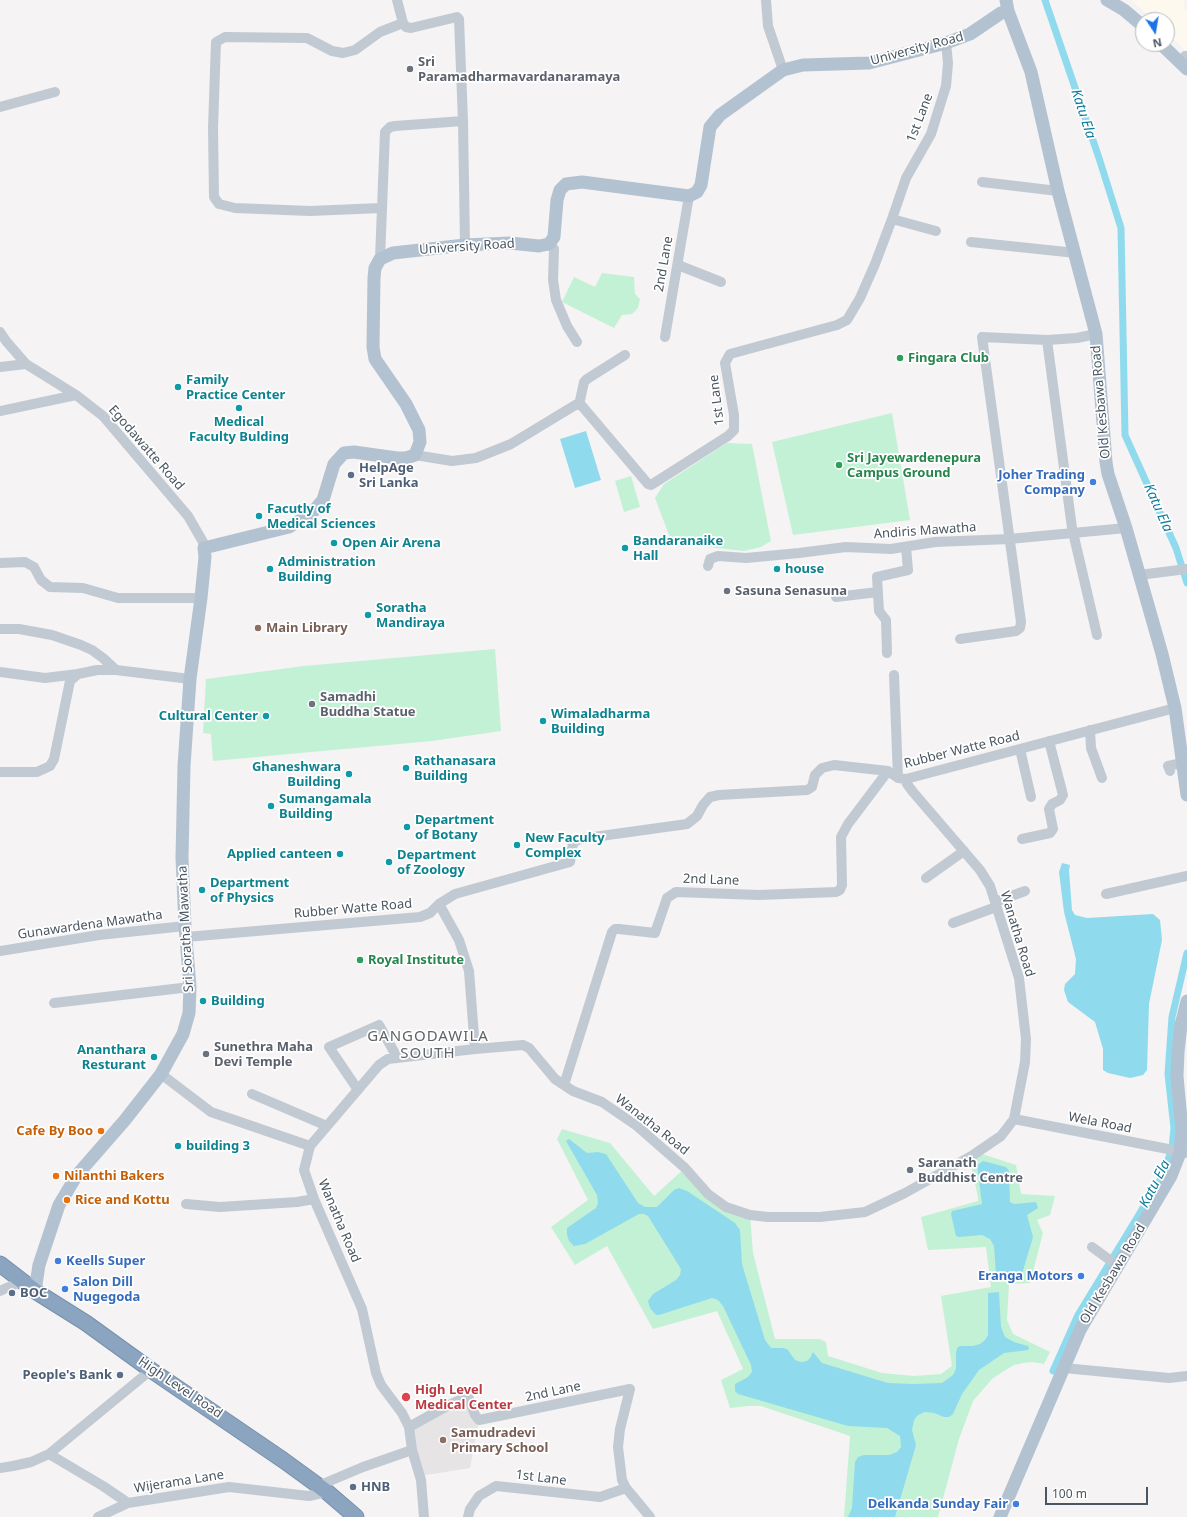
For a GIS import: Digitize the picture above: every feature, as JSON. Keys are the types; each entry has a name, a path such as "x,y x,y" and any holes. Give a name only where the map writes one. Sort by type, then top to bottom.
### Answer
{"highway":[{"name":"High Level Road","path":"0,1264 35,1291 86,1323 151,1370 219,1415 323,1489 356,1517"}],"main road":[{"path":"1107,0 1124,10 1135,19"},
{"path":"1124,0 1138,12"},
{"name":"University Road","path":"688,196 696,192 701,185 710,127 720,115 783,70 802,65 869,62 946,43 970,34 1001,12 1006,3"},
{"name":"Old Kesbawa Road","path":"1006,3 1031,72 1058,191 1076,253 1096,334 1108,474 1126,528 1162,654 1175,708 1187,795"},
{"path":"1175,47 1186,57"},
{"path":"1169,52 1187,69"},
{"path":"549,244 554,237 557,200 560,190 566,184 582,182 688,196"},
{"name":"University Road","path":"380,259 393,253 465,245 510,242 539,246 549,244"},
{"path":"204,548 289,527 312,513 323,500 334,464 344,453 354,452 397,458 406,458 415,454 420,442 419,430 406,404 375,359 373,346 374,278 375,268 380,259"},
{"name":"Sri Soratha Mawatha","path":"35,1291 39,1265 59,1205 77,1175 125,1120 161,1074 183,1034 189,1013 190,987 185,931 182,858 184,774 190,679 201,598 205,557 204,548"},
{"name":"Old Kesbawa Road","path":"1000,1517 1080,1330 1171,1176 1178,1152 1182,1130 1177,1076 1181,1025 1187,1001"},
{"name":"Sri Soratha Mawatha","path":"22,1281 39,1265"}],"street":[{"path":"397,0 403,23 406,27 411,28 456,17 459,20 463,121 465,245"},
{"path":"766,0 768,26 783,70"},
{"path":"381,208 310,211 235,208 219,204 214,197 214,96 216,42 225,37 307,38 332,51 343,53 354,50 380,32 403,23"},
{"name":"1st Lane","path":"579,405 582,406 648,484 654,484 728,436 734,430 734,415 725,363 730,354 837,325 847,320 860,298 875,264 906,178 931,134 946,86 948,63 946,43"},
{"path":"0,107 55,92"},
{"path":"380,259 385,132 390,127 395,126 463,121"},
{"path":"982,182 1058,191"},
{"name":"2nd Lane","path":"665,337 678,265 688,196"},
{"path":"892,219 936,231"},
{"path":"971,242 1076,253"},
{"path":"549,244 554,249 553,280 556,300 567,326 577,342"},
{"path":"678,265 721,282"},
{"name":"Egodawatte Road","path":"0,332 26,364 76,395 103,416 188,516 203,542 204,548"},
{"path":"960,639 1016,631 1020,628 982,337 1047,340 1077,338 1096,334"},
{"path":"1047,340 1074,533 1097,635"},
{"path":"415,454 452,461 476,458 511,444 577,404 579,405 584,382 587,378 625,355"},
{"path":"0,367 26,364"},
{"path":"0,411 76,395"},
{"name":"Andiris Mawatha","path":"708,566 710,559 718,556 746,558 799,553 846,546 876,549 906,547 935,542 1009,539 1126,528"},
{"path":"887,653 886,620 879,611 877,577 908,570 906,547"},
{"path":"0,563 25,562 34,567 41,580 50,587 83,588 118,598 201,598"},
{"path":"1139,575 1187,569"},
{"path":"836,597 878,592"},
{"path":"0,629 19,629 46,634 81,645 92,650 116,670"},
{"path":"0,672 45,678 97,670 116,670 190,679"},
{"path":"0,772 37,772 50,766 54,759 70,682 78,674"},
{"path":"894,675 902,778"},
{"name":"Rubber Watte Road","path":"185,931 420,917 430,913 439,904 455,894 570,862 573,843 579,839 687,824 697,816 703,805 710,797 719,795 807,790 812,787 816,776 822,768 834,765 888,772 902,778 1020,749 1175,708"},
{"path":"1090,730 1091,748 1102,778"},
{"path":"1022,839 1050,833 1053,830 1049,809 1052,804 1060,800 1063,795 1049,741"},
{"path":"1020,749 1030,797"},
{"path":"1170,771 1168,766 1182,763"},
{"name":"2nd Lane","path":"564,1085 612,932 619,929 655,934 667,898 676,892 759,895 836,892 840,890 842,885 841,837 848,824 888,772"},
{"name":"Wanatha Road","path":"424,1517 422,1480 412,1450 409,1427 402,1413 381,1385 376,1373 362,1309 314,1199 304,1170 310,1146 379,1065 388,1059 523,1045 529,1048 555,1079 573,1091 602,1102 636,1126 685,1168 708,1194 726,1207 750,1215 768,1217 820,1217 865,1212 904,1194 973,1155 1001,1136 1014,1119 1025,1062 1026,1039 1018,978 990,886 980,870 902,778"},
{"path":"926,878 964,851"},
{"path":"1106,894 1187,876"},
{"path":"953,923 1025,891"},
{"path":"439,904 459,940 469,972 476,1049"},
{"name":"Gunawardena Mawatha","path":"0,951 99,935 185,931"},
{"path":"54,1003 190,987"},
{"path":"358,1090 329,1047 379,1024 397,1057"},
{"path":"161,1074 211,1112 310,1146"},
{"path":"252,1094 327,1126"},
{"name":"Wela Road","path":"1014,1119 1178,1152"},
{"path":"186,1204 220,1207 290,1203 314,1199"},
{"path":"1092,1247 1118,1266"},
{"path":"0,1291 22,1281"},
{"path":"1064,1368 1168,1378 1187,1377"},
{"path":"0,1468 32,1462 49,1454 151,1370"},
{"name":"2nd Lane","path":"409,1427 468,1396 475,1415 479,1420 630,1389 620,1430 618,1447 622,1480 626,1488"},
{"name":"Wijerama Lane","path":"49,1454 103,1486 128,1503 229,1487 309,1496 363,1467 412,1450"},
{"name":"1st Lane","path":"468,1517 470,1509 479,1496 496,1486 600,1497 626,1488"},
{"path":"626,1488 650,1517"},
{"path":"98,1517 128,1503"}],"shaded area":[{"path":"1131,0 1185,0 1185,11 1187,10 1187,53 1175,40 1175,12 1145,12"},
{"name":"Samudradevi Primary School","path":"469,1400 479,1420 470,1468 420,1476 410,1430"}],"green space":[{"path":"602,273 634,277 635,294 640,299 638,308 632,314 622,315 614,328 562,302 574,277 595,287"},
{"name":"Sri Jayewardenepura Campus Ground","path":"892,413 910,520 793,535 772,442"},
{"path":"727,443 752,444 771,541 761,547 744,551 672,543 655,498 664,484"},
{"path":"631,476 640,507 624,512 615,481"},
{"path":"495,649 501,731 432,741 213,761 211,734 203,733 206,679 304,666"},
{"path":"562,1129 610,1143 654,1196 685,1168 708,1194 750,1215 753,1253 775,1339 819,1339 826,1342 828,1356 882,1373 914,1376 941,1374 952,1366 941,1296 991,1287 986,1247 928,1250 921,1217 978,1201 972,1170 966,1159 976,1152 1016,1165 1021,1194 1055,1196 1050,1215 1037,1220 1043,1233 1030,1283 1009,1284 1007,1320 1013,1334 1050,1352 1044,1364 1033,1362 1023,1363 1014,1365 1004,1371 992,1379 973,1401 959,1439 938,1517 844,1517 850,1436 761,1406 730,1408 721,1380 743,1369 717,1311 653,1329 607,1246 575,1265 551,1227 588,1200 557,1139"}],"water":[{"path":"586,431 601,480 575,488 560,439"},
{"path":"1062,863 1070,865 1069,870 1072,910 1075,915 1087,918 1153,914 1160,920 1162,940 1149,1004 1147,1070 1143,1075 1130,1078 1108,1073 1103,1070 1103,1049 1095,1022 1068,1002 1064,990 1065,984 1075,974 1076,959 1064,912 1059,872"},
{"path":"569,1139 587,1153 598,1152 606,1154 638,1203 645,1207 657,1207 674,1190 679,1188 687,1191 735,1223 740,1230 742,1264 765,1340 771,1348 784,1348 788,1350 795,1360 801,1362 807,1361 813,1352 822,1363 888,1383 942,1383 953,1375 956,1369 957,1348 960,1346 973,1346 980,1344 985,1340 988,1335 988,1293 999,1292 1001,1327 1005,1337 1014,1342 1028,1346 1029,1348 1028,1350 1004,1353 979,1370 962,1394 953,1414 949,1417 925,1412 918,1415 914,1420 912,1430 916,1445 895,1517 848,1517 852,1508 855,1462 858,1457 864,1455 889,1455 897,1452 901,1447 900,1436 887,1428 848,1426 738,1394 735,1391 735,1384 748,1377 752,1372 751,1365 723,1306 718,1300 712,1298 659,1315 656,1315 650,1308 648,1301 653,1294 676,1280 680,1275 681,1269 648,1216 639,1214 585,1244 574,1246 569,1241 567,1228 596,1208 598,1203 597,1195 566,1141"},
{"path":"983,1161 1006,1167 1009,1171 1010,1202 1014,1204 1036,1202 1038,1208 1027,1215 1033,1237 1022,1274 996,1275 994,1246 990,1239 982,1235 956,1236 951,1214 952,1211 982,1204 977,1165"}],"waterway":[{"path":"1045,0 1099,158 1121,228 1125,435 1176,548 1187,583"},
{"name":"Katu Ela","path":"1053,1371 1078,1315 1163,1175 1172,1148 1174,1128 1168,1074 1172,1017 1187,953"}],"place":[{"name":"Sri Paramadharmavardanaramaya","path":"410,69"},
{"name":"Fingara Club","path":"900,358"},
{"name":"Family Practice Center","path":"178,387"},
{"name":"Medical Faculty Bulding","path":"239,408"},
{"name":"Sri Jayewardenepura Campus Ground","path":"839,465"},
{"name":"HelpAge Sri Lanka","path":"351,475"},
{"name":"Joher Trading Company","path":"1093,482"},
{"name":"Facutly of Medical Sciences","path":"259,516"},
{"name":"Open Air Arena","path":"334,543"},
{"name":"Bandaranaike Hall","path":"625,548"},
{"name":"Administration Building","path":"270,569"},
{"name":"house","path":"777,569"},
{"name":"Sasuna Senasuna","path":"727,591"},
{"name":"Soratha Mandiraya","path":"368,615"},
{"name":"Main Library","path":"258,628"},
{"name":"Samadhi Buddha Statue","path":"312,704"},
{"name":"Cultural Center","path":"266,716"},
{"name":"Wimaladharma Building","path":"543,721"},
{"name":"Rathanasara Building","path":"406,768"},
{"name":"Ghaneshwara Building","path":"349,774"},
{"name":"Sumangamala Building","path":"271,806"},
{"name":"Department of Botany","path":"407,827"},
{"name":"New Faculty Complex","path":"517,845"},
{"name":"Applied canteen","path":"340,854"},
{"name":"Department of Zoology","path":"389,862"},
{"name":"Department of Physics","path":"202,890"},
{"name":"Royal Institute","path":"360,960"},
{"name":"Building","path":"203,1001"},
{"name":"Sunethra Maha Devi Temple","path":"206,1054"},
{"name":"Ananthara Resturant","path":"154,1057"},
{"name":"Cafe By Boo","path":"101,1131"},
{"name":"building 3","path":"178,1146"},
{"name":"Saranath Buddhist Centre","path":"910,1170"},
{"name":"Nilanthi Bakers","path":"56,1176"},
{"name":"Rice and Kottu","path":"67,1200"},
{"name":"Keells Super","path":"58,1261"},
{"name":"Eranga Motors","path":"1081,1276"},
{"name":"Salon Dill Nugegoda","path":"65,1289"},
{"name":"BOC","path":"12,1293"},
{"name":"People's Bank","path":"120,1375"},
{"name":"High Level Medical Center","path":"406,1397"},
{"name":"Samudradevi Primary School","path":"443,1440"},
{"name":"HNB","path":"353,1487"},
{"name":"Delkanda Sunday Fair","path":"1016,1504"}],"district":[{"name":"GANGODAWILA SOUTH","path":"428,1046"}]}
